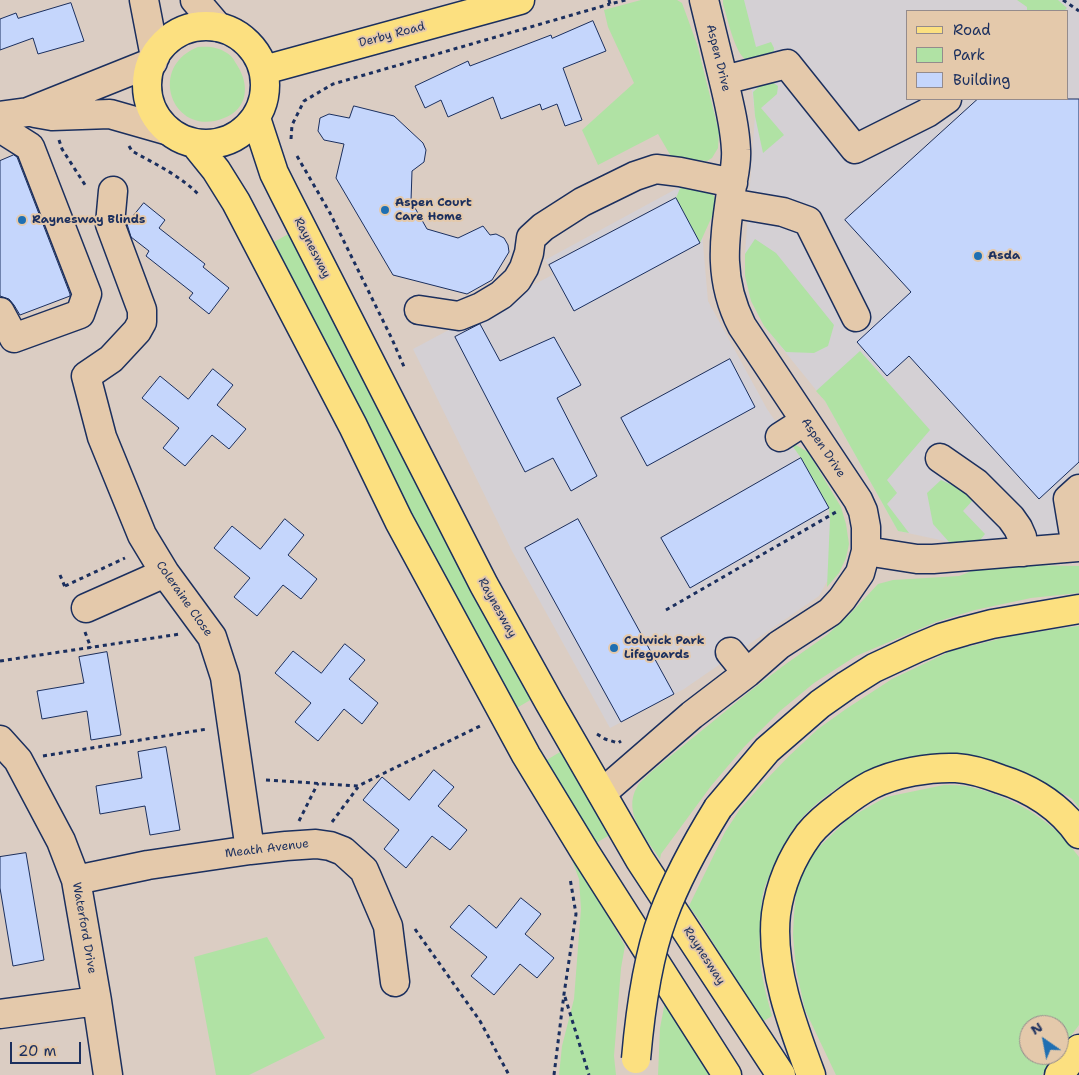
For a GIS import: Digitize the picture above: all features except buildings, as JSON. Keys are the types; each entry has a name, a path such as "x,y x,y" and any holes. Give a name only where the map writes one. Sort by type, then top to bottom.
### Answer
{"main road":[{"name":"Derby Road","path":"264,70 520,0"},
{"path":"210,25 227,30 245,40 253,49 264,70 266,81 261,107 256,118 238,136 230,140 211,144 195,144 178,139 166,130 155,114 150,101 149,73 154,59 169,40 188,28 210,25"},
{"name":"Raynesway","path":"256,118 274,173 484,585 548,702 640,860 781,1075"},
{"path":"195,144 216,170 236,202 353,426 399,521 526,755 584,852 727,1075"},
{"path":"637,1067 640,1020 652,956 662,917 692,851 718,808 767,750 820,704 847,685 874,668 916,648 942,638 992,624 1079,609"},
{"path":"812,1075 786,1002 777,949 776,922 781,891 787,873 810,833 827,815 872,785 897,775 958,768 989,775 1027,789 1051,804 1070,821 1079,834"},
{"path":"1059,1075 1079,1049"}],"street":[{"path":"40,114 100,83 154,59 144,0"},
{"path":"196,0 218,28"},
{"name":"Aspen Drive","path":"602,793 692,715 738,662 779,645 830,612 842,599 860,573 866,551 866,527 858,500 742,326 729,293 724,249 736,160 735,136 732,114 704,0"},
{"path":"724,80 787,64 854,149 927,113 946,100"},
{"path":"0,116 110,114 166,130"},
{"path":"0,128 30,147 87,294 80,314 14,338 0,312"},
{"path":"419,310 459,316 481,307 501,295 517,280 524,268 531,238 543,227 582,202 635,176 656,169 680,172 808,221 856,317"},
{"name":"Coleraine Close","path":"101,191 110,224 142,310 142,322 137,332 111,359 86,376 102,437 142,535 165,573 212,637 225,677 250,850"},
{"path":"780,437 805,421"},
{"path":"940,458 976,483 1011,518 1022,537 1024,552"},
{"path":"866,551 918,559 933,559 1078,547 1068,499 1079,489"},
{"path":"86,608 165,573"},
{"name":"Waterford Drive","path":"5,746 61,841 76,880 108,1075"},
{"name":"Meath Avenue","path":"76,880 148,866 250,850 316,844 330,846 343,851 364,870 388,926 395,982"},
{"path":"0,1014 97,1001"}],"path":[{"path":"291,146 292,125 304,101 333,84 610,2 626,0"},
{"path":"1063,0 1079,11"},
{"path":"40,114 62,149 101,191"},
{"path":"110,114 132,151 167,170 193,188 204,199"},
{"path":"296,154 330,213 392,339 406,372"},
{"path":"666,610 858,500"},
{"path":"65,586 149,547"},
{"path":"0,661 207,630"},
{"path":"316,844 358,786 485,723"},
{"path":"5,746 232,726"},
{"path":"595,732 605,739 618,743 626,738"},
{"path":"240,782 271,780 358,786"},
{"path":"286,846 318,783"},
{"path":"554,1075 576,914 569,876"},
{"path":"390,946 415,929 480,1021 509,1075"},
{"path":"564,994 589,1075"}],"shaded area":[{"path":"741,0 1079,0 1079,555 959,544 898,531 825,401 764,326 751,301 745,276 755,116"},
{"path":"687,183 702,233 708,301 767,409 801,458 829,508 840,558 819,596 684,689 610,728 512,551 413,349 554,274 545,260"}],"green space":[{"path":"641,0 677,0 682,3 697,44 719,132 718,148 712,158 707,161 672,158 658,134 598,165 582,130 634,83 608,27 604,10"},
{"path":"723,0 744,0 756,47 771,42 774,48 773,57 747,61 742,57 732,35"},
{"path":"1017,0 1058,0 1067,8 1065,10 1027,10 1027,7"},
{"path":"198,47 213,47 229,54 244,80 245,88 242,103 232,114 224,118 206,122 191,119 180,110 172,98 170,84 173,69 182,57"},
{"path":"772,82 778,86 777,94 761,108 784,135 763,153 755,116 753,92 762,84"},
{"path":"681,186 712,193 718,203 700,243 676,198"},
{"path":"292,232 532,699 515,709 401,496 274,242"},
{"path":"755,239 776,253 834,325 828,346 814,353 786,352 764,326 751,301 745,276 745,254"},
{"path":"860,351 930,430 887,480 897,493 887,504 909,533 898,531 825,401 816,391"},
{"path":"789,441 808,452 841,507 846,524 849,544 846,558 839,573 827,587 829,508 801,458"},
{"path":"941,480 969,493 973,500 963,511 985,534 975,546 949,542 933,524 927,493"},
{"path":"1019,565 1079,566 1079,593 1031,598 975,610 936,622 856,656 814,683 780,711 744,747 711,786 661,854 660,859 643,834 634,816 633,797 640,783 749,692 827,635 878,584 893,580 959,576 980,568"},
{"path":"1079,626 1079,808 1068,796 1029,776 992,761 966,756 923,755 899,759 865,772 848,781 817,803 804,815 794,828 780,853 764,890 760,922 760,960 772,1016 762,1022 689,906 725,832 740,809 789,756 818,729 892,679 951,651 1011,636"},
{"path":"565,749 613,833 596,843 545,761"},
{"path":"944,785 961,785 984,790 1020,805 1042,819 1064,838 1079,857 1079,1025 1069,1038 1069,1015 1019,1015 1019,1065 1050,1065 1042,1075 836,1075 805,1010 796,969 793,935 796,892 804,870 815,851 849,818 886,797"},
{"path":"564,838 625,946 621,968 614,1056 616,1075 559,1075 562,1046 574,999 581,909 579,879"},
{"path":"267,937 325,1038 249,1075 216,1075 194,957"},
{"path":"665,1002 712,1075 658,1075 660,1028"}],"place":[{"name":"Aspen Court Care Home","path":"385,210"},
{"name":"Raynesway Blinds","path":"22,220"},
{"name":"Asda","path":"978,256"},
{"name":"Colwick Park Lifeguards","path":"614,648"}]}
